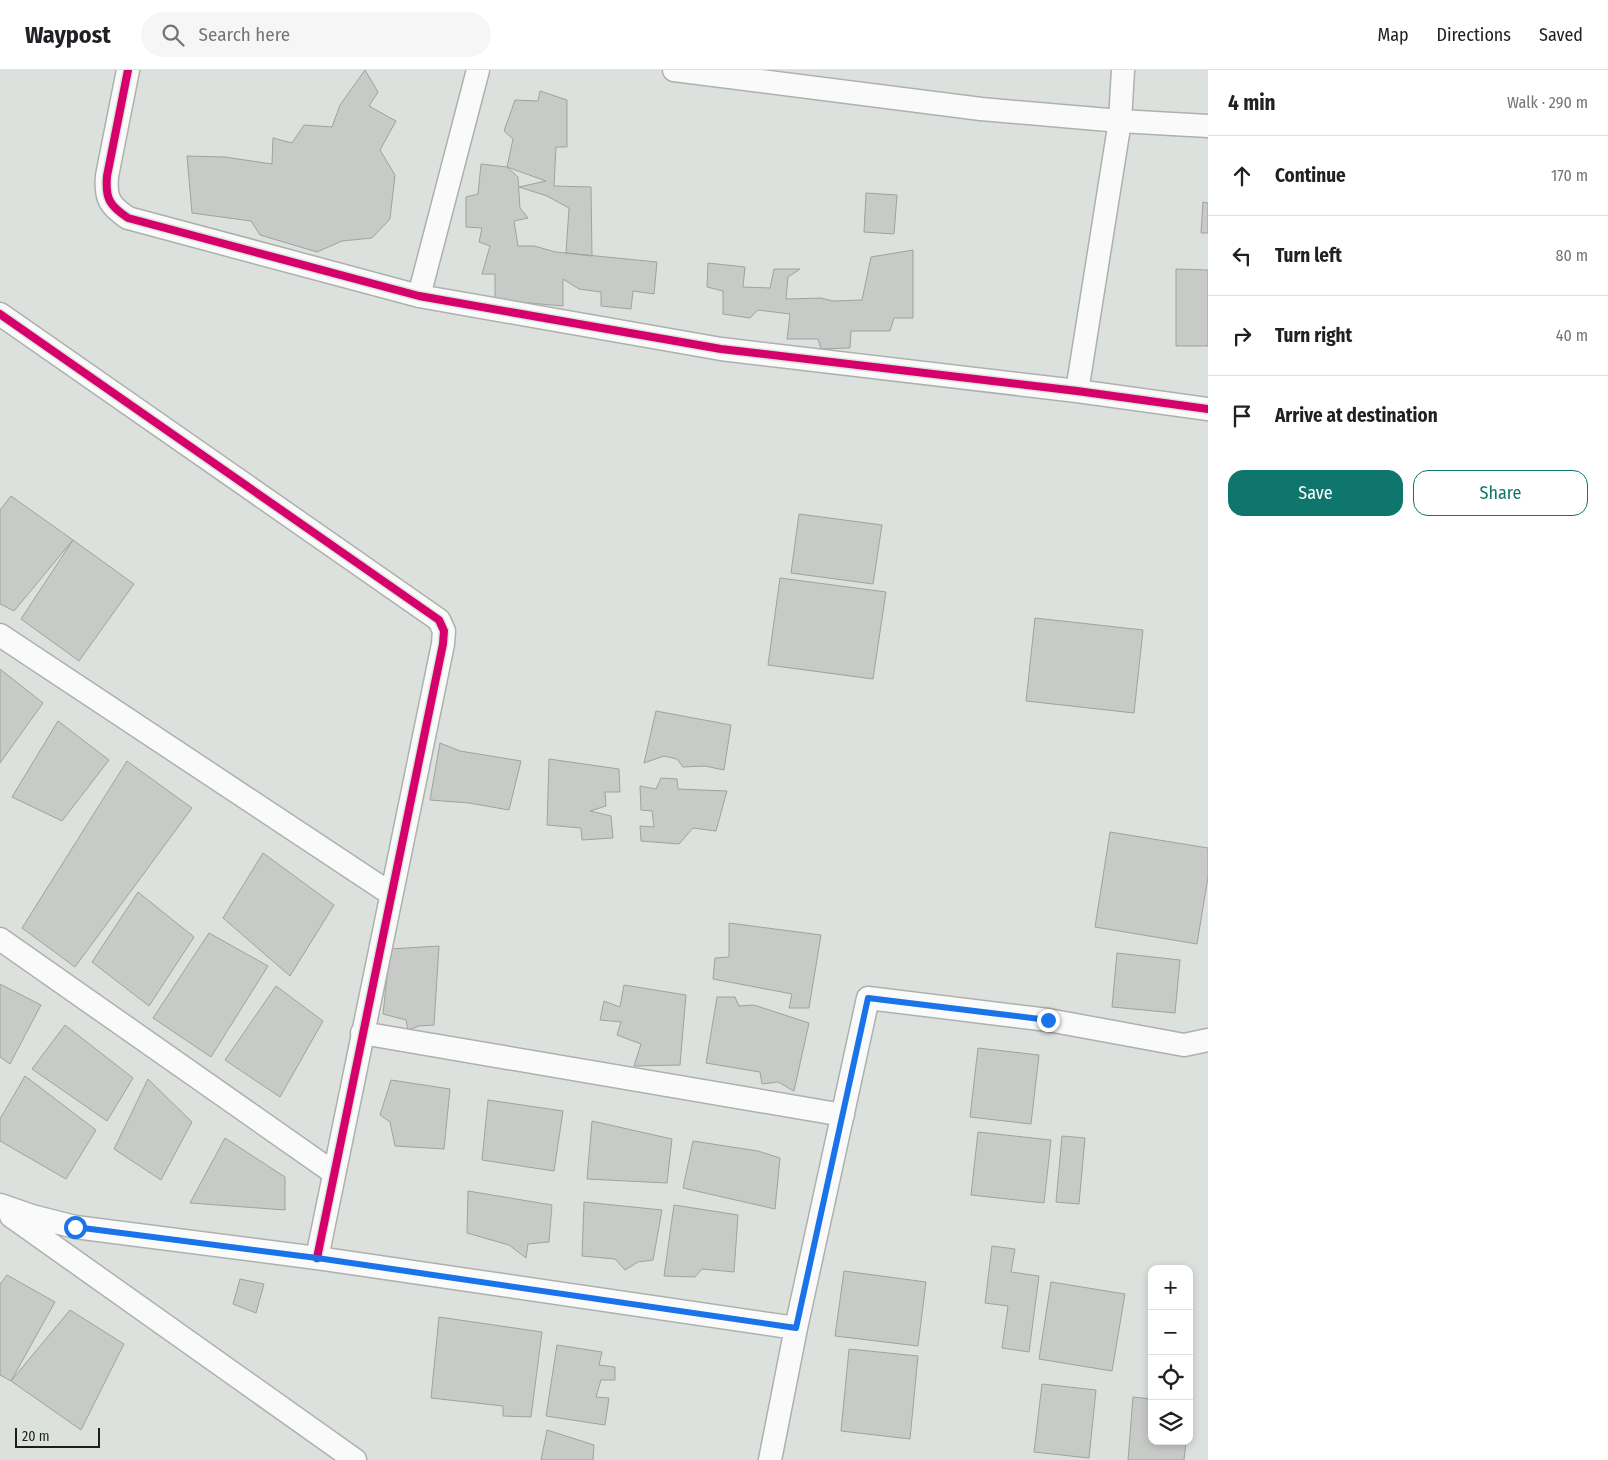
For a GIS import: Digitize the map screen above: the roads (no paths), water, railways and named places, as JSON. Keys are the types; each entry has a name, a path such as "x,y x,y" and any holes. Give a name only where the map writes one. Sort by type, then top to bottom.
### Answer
{"street":[{"path":"128,70 105,191 114,208 128,218 419,296 721,349 1077,391 1208,409"},
{"path":"419,296 478,70"},
{"path":"674,70 982,109 1120,121 1208,126"},
{"path":"1077,391 1120,121 1123,70"},
{"path":"0,314 439,620 444,631 443,644 317,1258"},
{"path":"0,635 391,894"},
{"path":"0,939 334,1173"},
{"path":"770,1460 796,1328 868,998 1048,1020 1184,1045 1208,1040"},
{"path":"362,1033 843,1115"},
{"path":"0,1206 75,1227 317,1258 796,1328"},
{"path":"0,1206 356,1460"}]}
